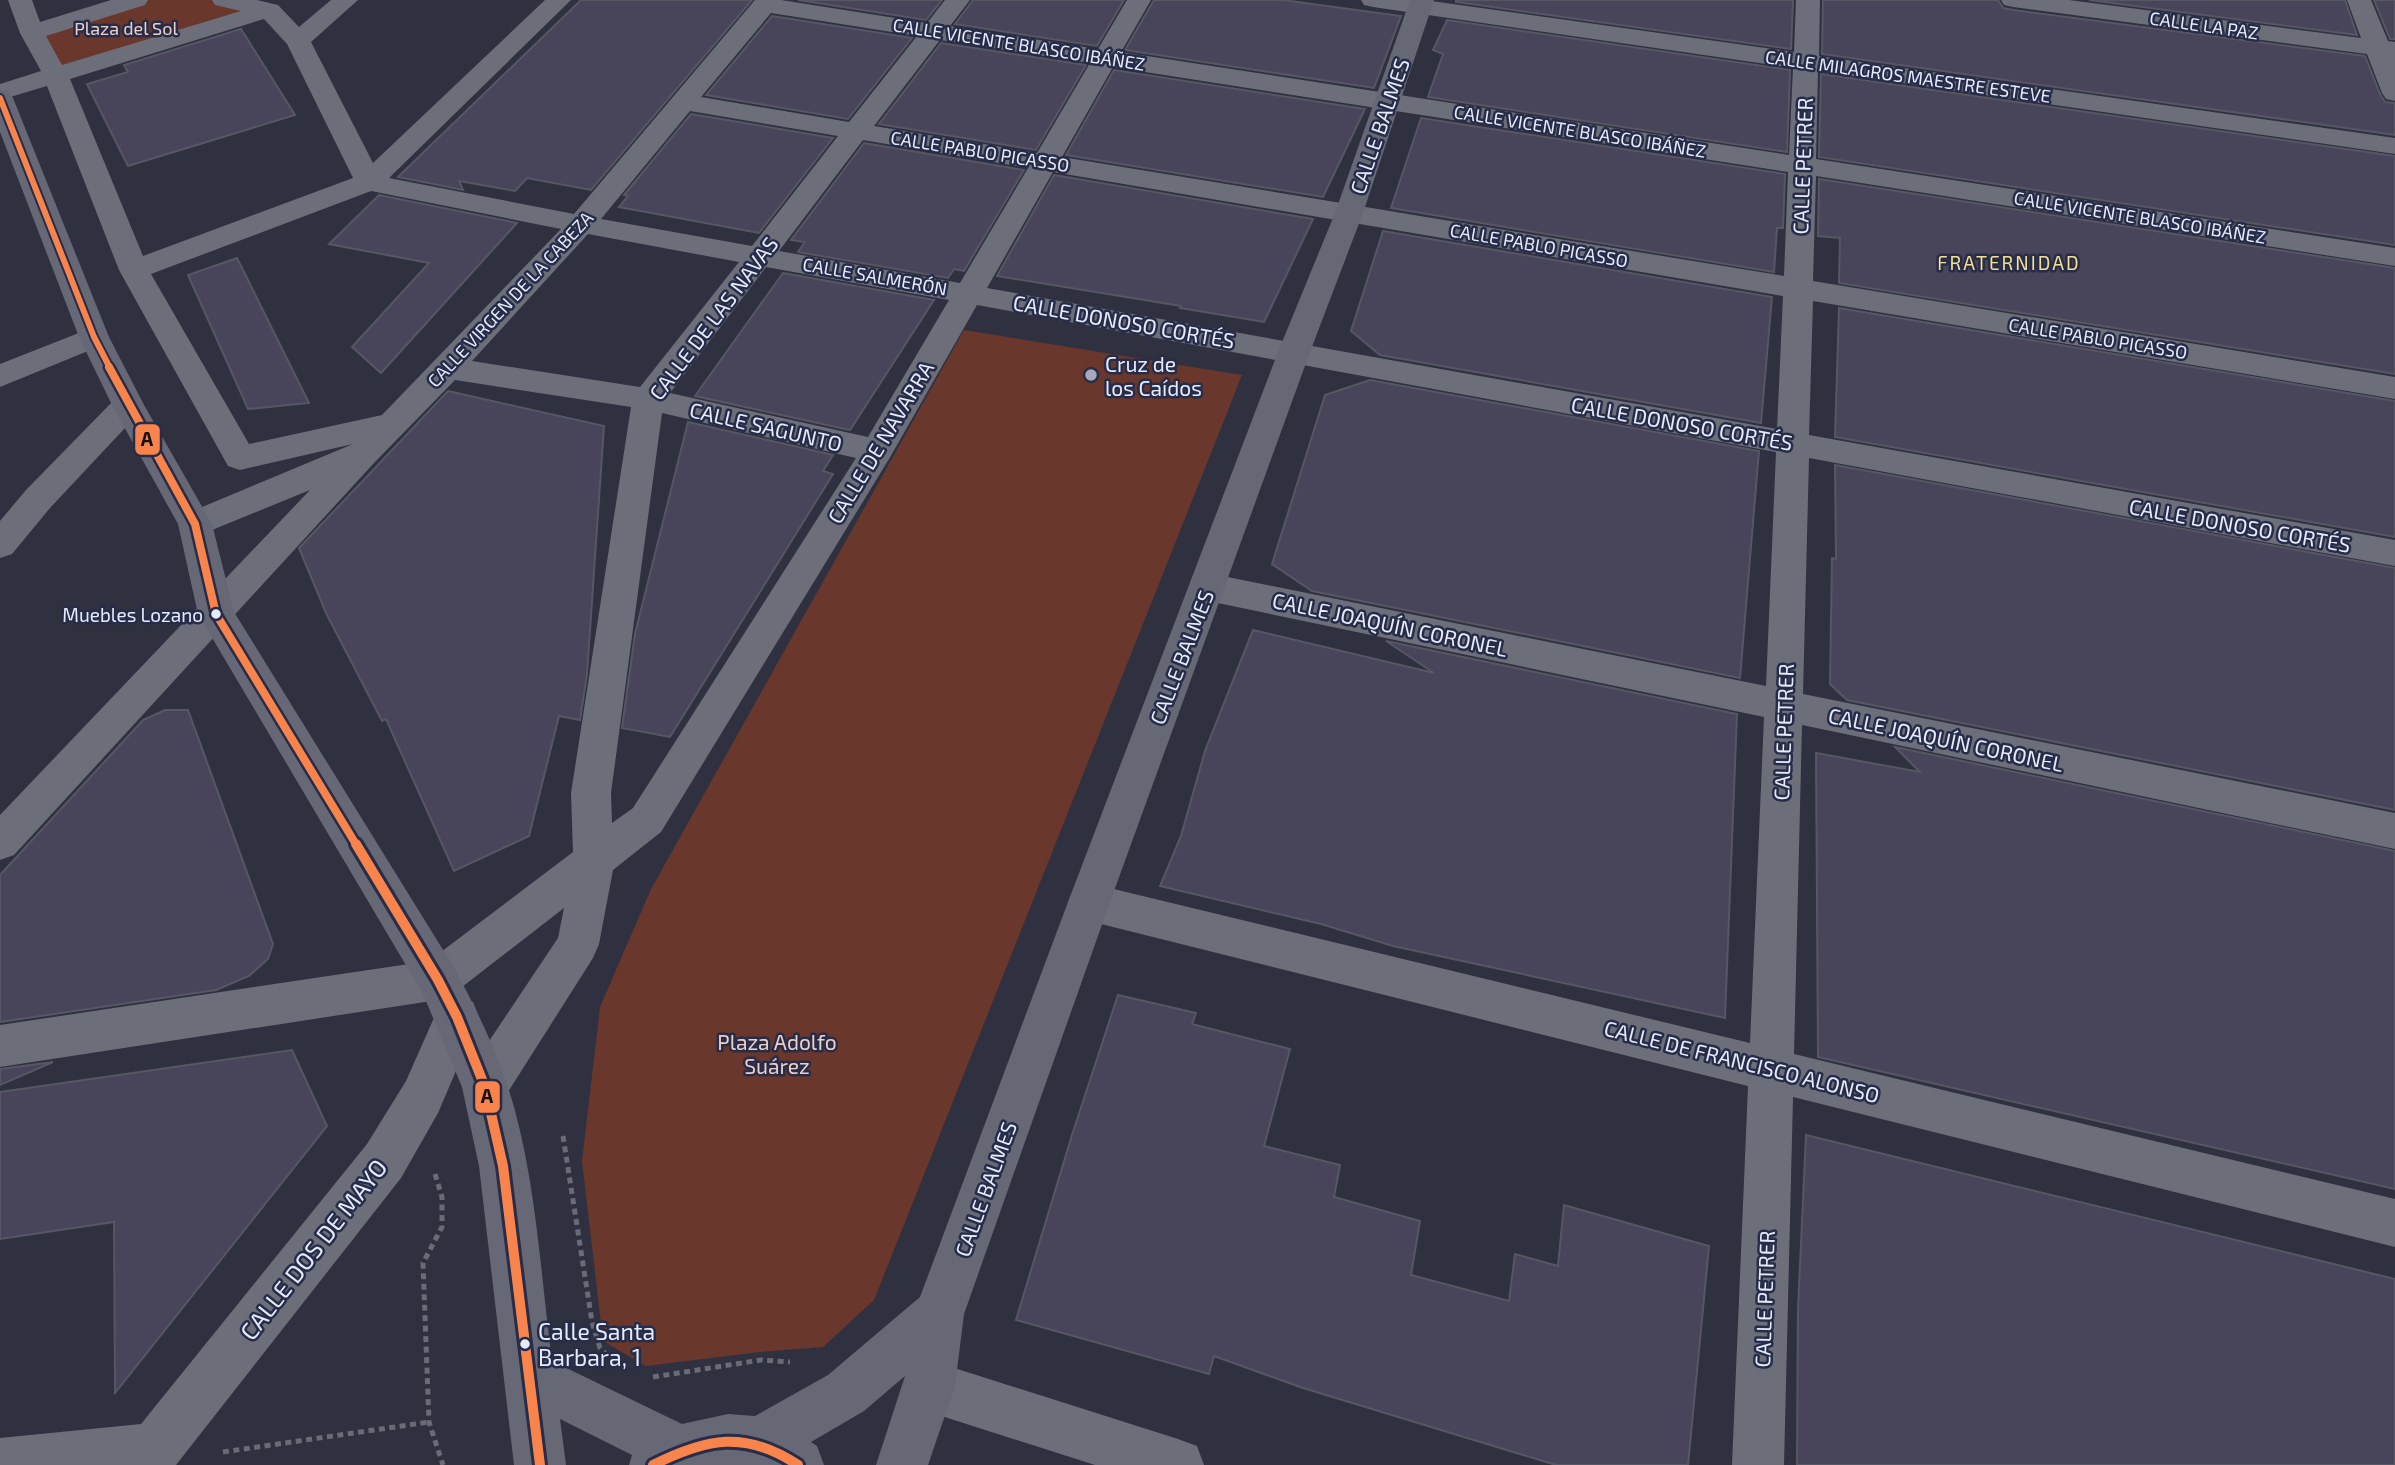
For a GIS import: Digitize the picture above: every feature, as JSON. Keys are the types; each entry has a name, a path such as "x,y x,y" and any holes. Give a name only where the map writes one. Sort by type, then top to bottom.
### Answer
{"street":[{"path":"20,0 32,33 56,75 134,270 240,458"},
{"path":"32,33 136,0"},
{"path":"298,41 346,0"},
{"path":"134,270 369,182 559,0"},
{"name":"CALLE DE LAS NAVAS","path":"594,861 591,793 648,399 762,256 855,131 958,0"},
{"name":"CALLE DE NAVARRA","path":"448,999 594,861 647,820 877,451 1139,0"},
{"name":"CALLE MILAGROS MAESTRE ESTEVE","path":"1373,0 1421,3 1805,62 2395,146"},
{"name":"CALLE PETRER","path":"1758,1465 1808,0"},
{"name":"CALLE LA PAZ","path":"2013,0 2386,49"},
{"path":"2359,0 2386,49 2395,93"},
{"name":"CALLE VICENTE BLASCO IBÁÑEZ","path":"766,2 933,31 2395,257"},
{"name":"CALLE VIRGEN DE LA CABEZA","path":"195,524 362,455 448,368 580,224 766,2"},
{"name":"CALLE BALMES","path":"902,1465 929,1386 939,1314 1089,902 1294,352 1349,213 1421,3"},
{"path":"0,92 56,75 246,4 298,41 369,182"},
{"path":"0,98 94,337 128,405 195,524 216,614 448,999 485,1087 503,1166 540,1465"},
{"name":"CALLE PABLO PICASSO","path":"683,102 2395,388"},
{"name":"CALLE SALMERÓN","path":"369,182 580,224 969,293"},
{"name":"CALLE DONOSO CORTÉS","path":"969,293 2395,553"},
{"path":"0,376 94,337"},
{"name":"CALLE SAGUNTO","path":"448,368 648,399 877,451"},
{"path":"0,545 38,499 128,405"},
{"path":"195,524 215,487 240,458 392,424"},
{"path":"0,842 362,455"},
{"name":"CALLE JOAQUÍN CORONEL","path":"1208,587 2395,831"},
{"path":"485,1087 578,944 594,861"},
{"name":"CALLE DE FRANCISCO ALONSO","path":"1089,902 2395,1223"},
{"path":"0,1046 448,999"},
{"name":"CALLE DOS DE MAYO","path":"149,1457 384,1161 422,1097 448,999"},
{"name":"CALLE BALMES","path":"780,1454 846,1393 939,1314"},
{"path":"529,1376 666,1457 721,1439 780,1454"},
{"path":"929,1386 1178,1465"},
{"path":"0,1464 149,1457"}],"path":[{"path":"563,1136 592,1322 600,1348 609,1356"},
{"path":"424,1169 434,1168 442,1197 442,1227 423,1263 429,1422 443,1465"},
{"path":"641,1373 652,1377 761,1360 802,1363"},
{"path":"208,1454 429,1422"}],"green space":[{"name":"Plaza del Sol","path":"136,0 224,0 269,10 56,76 32,33"},
{"name":"Plaza Adolfo Suárez","path":"964,330 1242,375 874,1300 823,1347 646,1366 603,1341 582,1161 600,1007 651,889"}],"building":[{"path":"581,0 752,0 591,190 527,178 515,191 459,181 463,190 398,177"},
{"path":"798,0 942,0 926,20"},
{"path":"973,0 1124,0 1097,46 955,24"},
{"path":"1154,0 1283,0 1401,16 1374,88 1125,50"},
{"path":"1793,0 1791,49 1456,2"},
{"path":"1823,0 1998,0 2003,8 2013,10 2365,56 2385,102 2395,103 2395,135 1822,54"},
{"path":"2089,0 2345,0 2357,35"},
{"path":"2374,0 2395,0 2395,39 2390,39"},
{"path":"772,16 912,38 848,119 706,95"},
{"path":"1447,20 1790,70 1787,152 1428,97 1443,54 1433,50"},
{"path":"241,29 295,115 128,166 87,84 128,72 124,65"},
{"path":"941,43 1086,65 1036,150 879,124"},
{"path":"1114,70 1365,109 1323,197 1066,155"},
{"path":"1821,74 2395,156 2395,245 1819,157"},
{"path":"691,114 833,138 759,233 619,207 628,196 624,195"},
{"path":"1421,118 1785,174 1783,228 1777,228 1774,272 1391,208"},
{"path":"864,143 1024,170 964,271 954,269 948,278 798,252 805,242 791,240"},
{"path":"1054,175 1313,219 1264,322 997,276"},
{"path":"1819,179 2395,268 2395,374 1839,283 1840,238 1818,236"},
{"path":"379,195 517,223 381,373 352,347 429,263 329,244"},
{"path":"1383,231 1772,297 1761,423 1380,355 1351,331"},
{"path":"237,258 309,403 248,409 188,275"},
{"path":"783,273 934,300 850,430 695,396"},
{"path":"1839,308 2395,401 2395,537 1835,437"},
{"path":"1370,380 1759,451 1740,678 1312,591 1272,564 1325,395"},
{"path":"448,391 604,426 587,674 580,720 559,716 529,836 454,871 386,719 382,721 326,613 299,548"},
{"path":"688,422 833,455 823,471 833,474 670,737 622,728 635,634"},
{"path":"1835,465 2395,568 2395,810 1847,700 1830,684 1832,558 1836,559"},
{"path":"1253,630 1434,673 1386,641 1737,714 1725,1018 1393,946 1321,924 1160,886 1181,836 1205,751"},
{"path":"165,710 188,710 273,944 268,959 249,976 216,990 0,1022 0,875 143,720"},
{"path":"1895,747 2395,851 2395,1189 1818,1057 1816,753 1920,772"},
{"path":"1118,995 1196,1013 1192,1024 1290,1049 1264,1146 1340,1165 1334,1197 1420,1221 1411,1275 1509,1301 1515,1254 1558,1266 1564,1205 1709,1246 1688,1465 1556,1465 1303,1388 1214,1356 1209,1374 1016,1320"},
{"path":"292,1050 327,1126 115,1393 114,1222 0,1239 0,1092"},
{"path":"53,1062 0,1085 0,1069"},
{"path":"1806,1135 2395,1279 2395,1465 1797,1465 1798,1309"}],"transit line":[{"name":"A","path":"0,98 94,337 128,405 195,524 216,614 438,980 457,1017 485,1087 503,1166 540,1465"},
{"name":"A","path":"653,1465 690,1448 727,1441 762,1445 798,1465"}],"place":[{"name":"Cruz de los Caídos","path":"1091,375"},
{"name":"Muebles Lozano","path":"216,614"},
{"name":"Calle Santa Barbara, 1","path":"525,1344"}],"district":[{"name":"FRATERNIDAD","path":"2009,262"}]}
